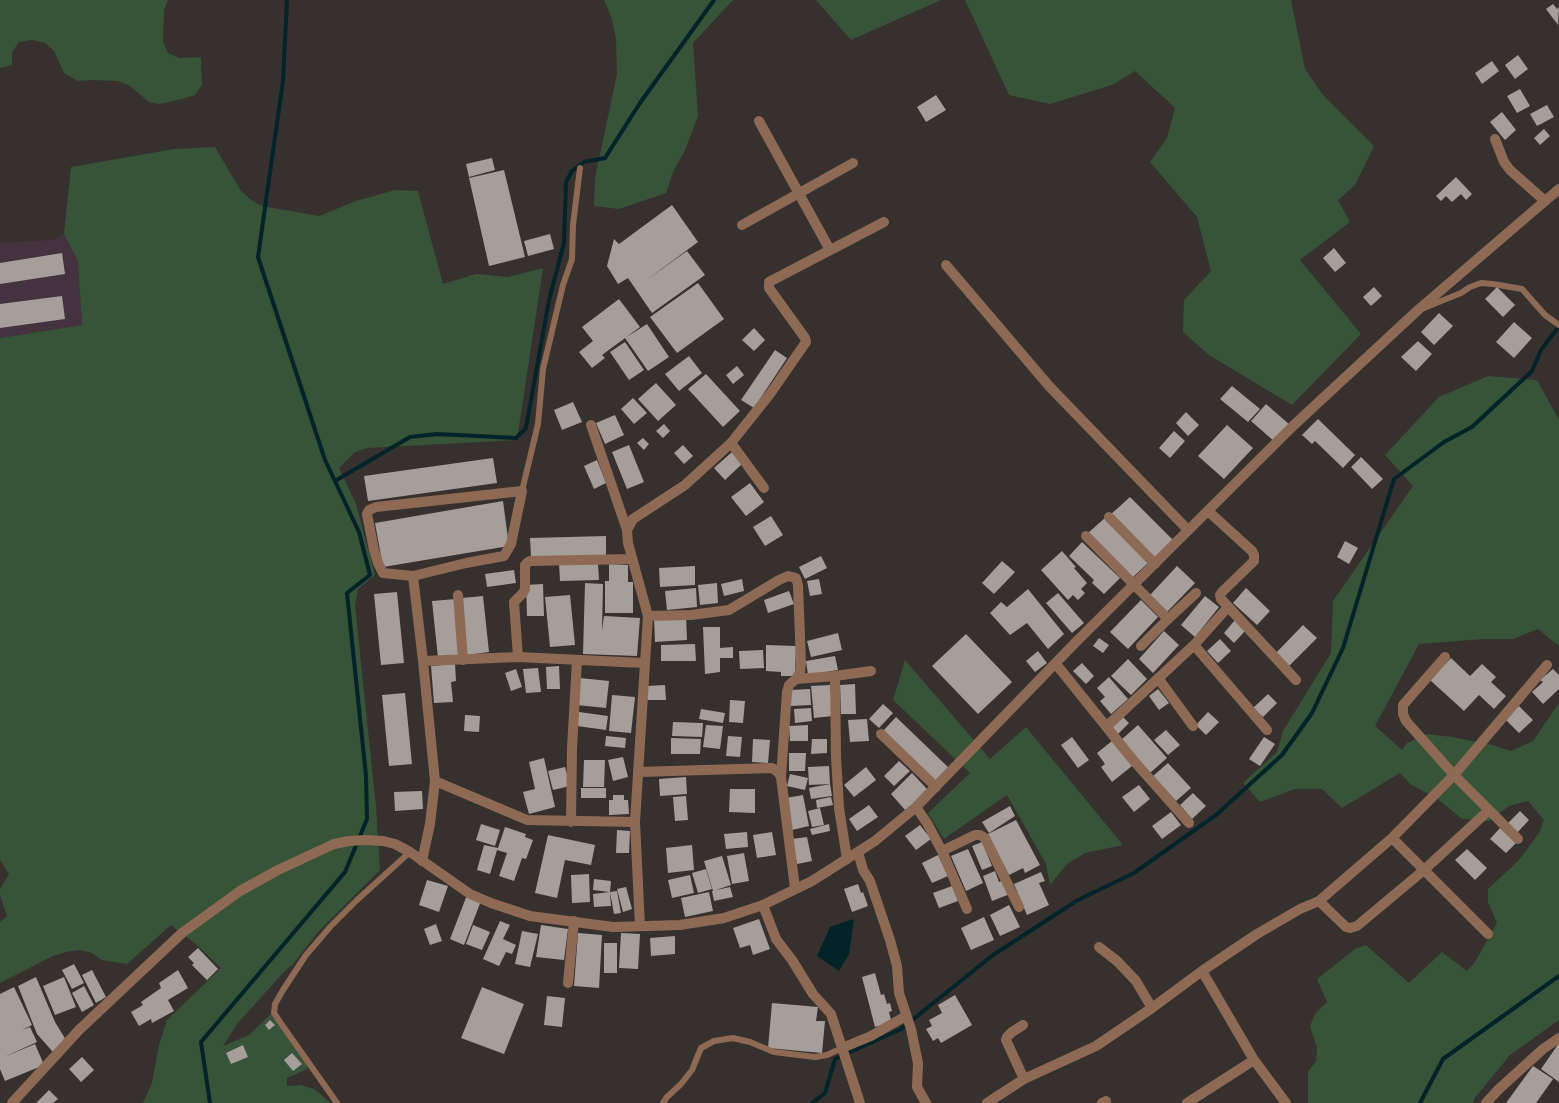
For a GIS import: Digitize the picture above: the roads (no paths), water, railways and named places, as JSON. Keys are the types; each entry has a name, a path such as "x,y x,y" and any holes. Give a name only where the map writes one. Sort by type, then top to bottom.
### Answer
{"street":[{"path":"758,121 830,250"},
{"path":"1495,139 1504,162 1510,170 1544,201"},
{"path":"742,225 853,163"},
{"path":"12,1103 79,1030 182,933 240,891 278,870 321,850 350,841 366,840 394,844 410,852 470,894 491,904 530,916 555,921 574,921 613,927 680,925 724,918 763,905 812,880 875,841 916,807 1188,530 1316,405 1418,310 1559,189"},
{"path":"627,530 633,519 685,485 731,443 770,394 806,342 769,288 770,282 884,222"},
{"path":"946,265 1050,386 1188,530"},
{"path":"591,425 627,530 632,559 648,616 635,822 640,926"},
{"path":"731,443 764,488"},
{"path":"522,491 511,544 504,556 413,576 384,574 378,564 367,514 369,510 376,507 522,491"},
{"path":"1208,511 1252,551 1254,555 1254,560 1220,595 1221,599 1296,680"},
{"path":"1109,517 1155,564"},
{"path":"1086,536 1168,619"},
{"path":"518,657 514,602 525,589 525,565 527,563 530,561 632,559"},
{"path":"413,576 435,781 430,824 422,861"},
{"path":"648,616 729,610 780,580 788,576 795,577 798,585 801,663 800,672 789,685 787,692 782,777 795,888"},
{"path":"1142,646 1196,593"},
{"path":"458,594 463,660"},
{"path":"1107,726 1194,645 1228,607"},
{"path":"1194,645 1267,730"},
{"path":"423,661 518,657 644,663"},
{"path":"1444,657 1404,705 1403,714 1406,721 1454,775 1518,839"},
{"path":"571,822 572,748 577,660"},
{"path":"1056,664 1133,760 1189,823"},
{"path":"987,1103 1024,1079 1096,1046 1202,971 1279,921 1300,909 1320,901 1392,838 1454,775 1547,664"},
{"path":"796,679 872,671"},
{"path":"835,676 839,808 847,859"},
{"path":"1158,678 1192,726"},
{"path":"881,734 936,787"},
{"path":"638,772 772,768 782,777"},
{"path":"435,781 527,820 635,822"},
{"path":"916,807 942,850 967,909"},
{"path":"1320,901 1346,926 1350,928 1357,926 1424,870 1488,810"},
{"path":"942,850 975,835 985,838 1019,907"},
{"path":"1392,838 1488,934"},
{"path":"858,852 890,940 897,966 899,994 918,1063 917,1087 926,1103"},
{"path":"763,905 776,939 792,960 813,994 831,1014 856,1098 860,1103"},
{"path":"568,983 574,921"},
{"path":"1099,947 1108,953 1136,981 1152,1008"},
{"path":"1202,971 1254,1060 1286,1103"},
{"path":"843,1054 871,1036 908,1022"},
{"path":"1024,1025 1006,1036 1006,1040 1024,1079"},
{"path":"1486,1103 1543,1049 1559,1038"},
{"path":"1187,1103 1254,1060"}],"lane":[{"path":"522,491 538,424 543,368 563,285 572,259 573,225 580,168"},
{"path":"1418,310 1461,293 1470,286 1481,283 1493,284 1522,289 1545,315 1558,324"},
{"path":"337,1103 274,1013 275,1004 306,955 330,927 410,852"},
{"path":"664,1103 667,1097 692,1070 701,1048 714,1041 733,1038 750,1042 774,1052 815,1057 843,1054"}],"water":[{"path":"854,919 849,954 839,971 817,956 830,927"}],"waterway":[{"path":"210,1103 201,1042 345,872 367,819 366,776 347,593 370,575 359,532 325,460 258,257 283,81 287,0"},
{"path":"335,481 410,437 437,434 516,438 526,428 549,300 564,243 566,182 572,171 584,162 605,158 640,103 714,0"},
{"path":"812,1103 825,1093 835,1059 901,1029 993,955 1078,900 1134,873 1216,815 1282,755 1312,713 1343,648 1394,479 1444,442 1472,427 1532,371 1541,350 1559,326"},
{"path":"1420,1103 1443,1059 1559,976"}]}
